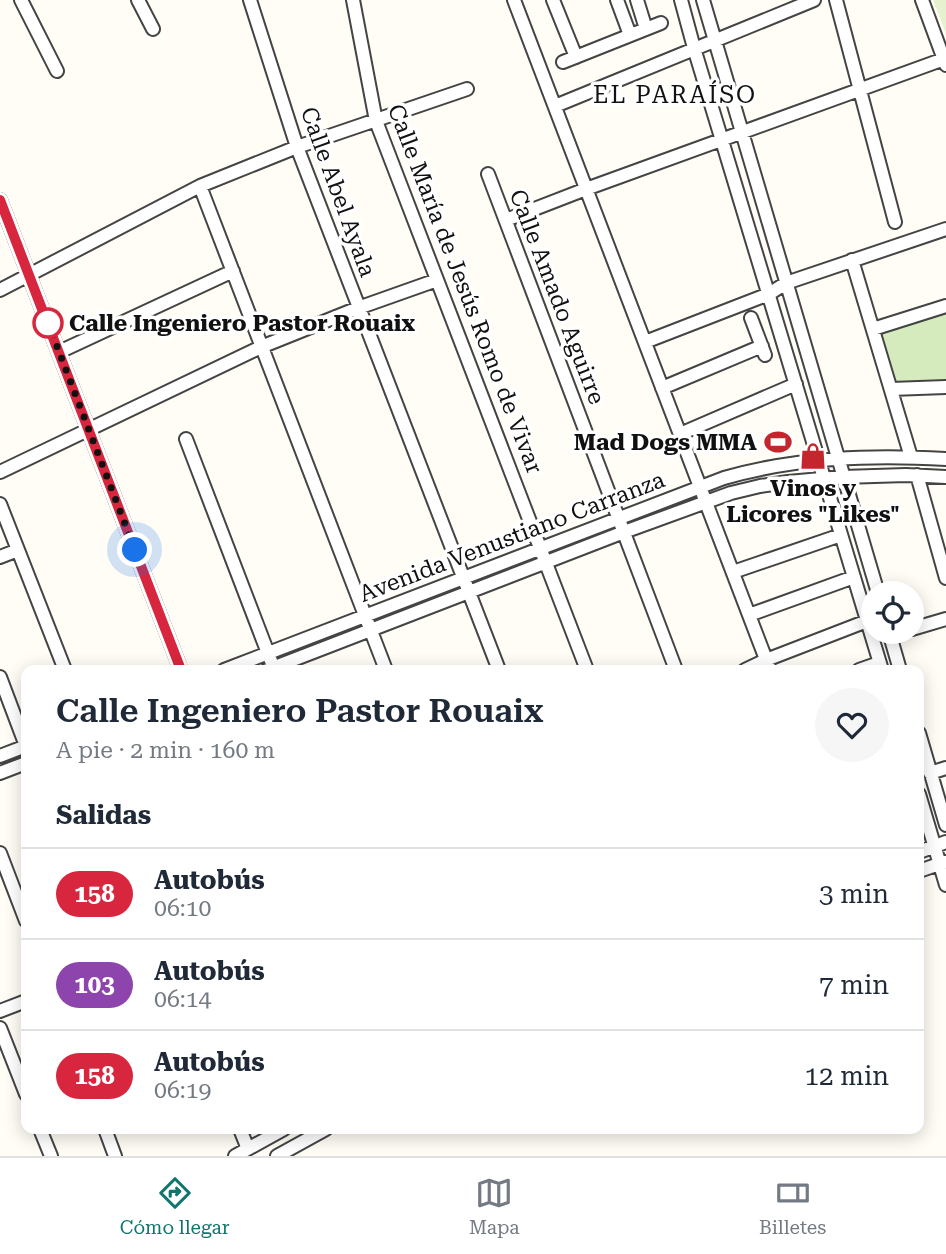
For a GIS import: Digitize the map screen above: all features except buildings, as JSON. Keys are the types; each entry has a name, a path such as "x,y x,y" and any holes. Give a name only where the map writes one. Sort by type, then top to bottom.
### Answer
{"street":[{"path":"21,0 57,71"},
{"path":"138,0 153,29"},
{"name":"Calle Abel Ayala","path":"250,0 297,146 497,665"},
{"name":"Calle María de Jesús Romo de Vivar","path":"353,0 376,121 585,665"},
{"path":"514,0 768,665 861,624"},
{"path":"553,0 576,57"},
{"path":"617,0 630,36"},
{"path":"637,0 646,29"},
{"path":"681,0 861,602"},
{"path":"703,0 874,581"},
{"path":"555,106 814,0"},
{"path":"836,0 895,222"},
{"path":"506,220 743,131 945,62 922,0"},
{"path":"563,62 661,23"},
{"path":"0,290 200,186 297,146 467,89"},
{"name":"Calle Amado Aguirre","path":"488,174 674,665"},
{"path":"200,186 384,665"},
{"path":"1,204 179,665"},
{"path":"645,342 769,294 786,283 946,229"},
{"path":"852,260 911,457"},
{"path":"59,352 233,271"},
{"path":"0,472 261,347 437,280"},
{"path":"873,329 946,306"},
{"path":"751,318 762,345"},
{"path":"662,388 762,345 779,327"},
{"path":"680,434 796,384"},
{"path":"891,389 946,387"},
{"path":"186,439 271,665"},
{"name":"Avenida Venustiano Carranza","path":"237,665 700,487 746,472 818,459 946,458"},
{"path":"917,475 942,547 946,578"},
{"name":"Avenida Venustiano Carranza","path":"282,665 706,501 760,486 824,479 917,475 946,477"},
{"path":"0,504 63,665"},
{"path":"733,572 841,535"},
{"path":"0,557 18,550"},
{"path":"749,615 853,577"},
{"path":"924,625 946,618"},
{"path":"874,644 880,665"},
{"path":"893,644 899,665"},
{"path":"0,677 21,733"},
{"path":"0,756 21,748"},
{"path":"924,751 946,825"},
{"path":"0,773 21,765"},
{"path":"930,772 946,768"},
{"path":"924,806 940,844 946,885"},
{"path":"0,853 21,907"},
{"path":"924,869 943,863"},
{"path":"0,1011 21,1003"},
{"path":"0,1028 21,1081"},
{"path":"42,1134 51,1156"},
{"path":"107,1134 115,1156"},
{"path":"242,1134 248,1149"},
{"path":"235,1156 276,1134"},
{"path":"277,1156 317,1134"}],"green space":[{"path":"933,0 946,0 946,34"},
{"path":"946,311 946,381 893,385 879,333"}],"bus line":[{"name":"158","path":"0,200 179,665"}],"place":[{"name":"Calle Ingeniero Pastor Rouaix","path":"48,323"},
{"name":"Mad Dogs MMA","path":"778,442"},
{"name":"Vinos y Licores \"Likes\"","path":"813,456"}],"district":[{"name":"EL PARAÍSO","path":"675,95"}],"route":[{"path":"48,323 135,550"}]}
